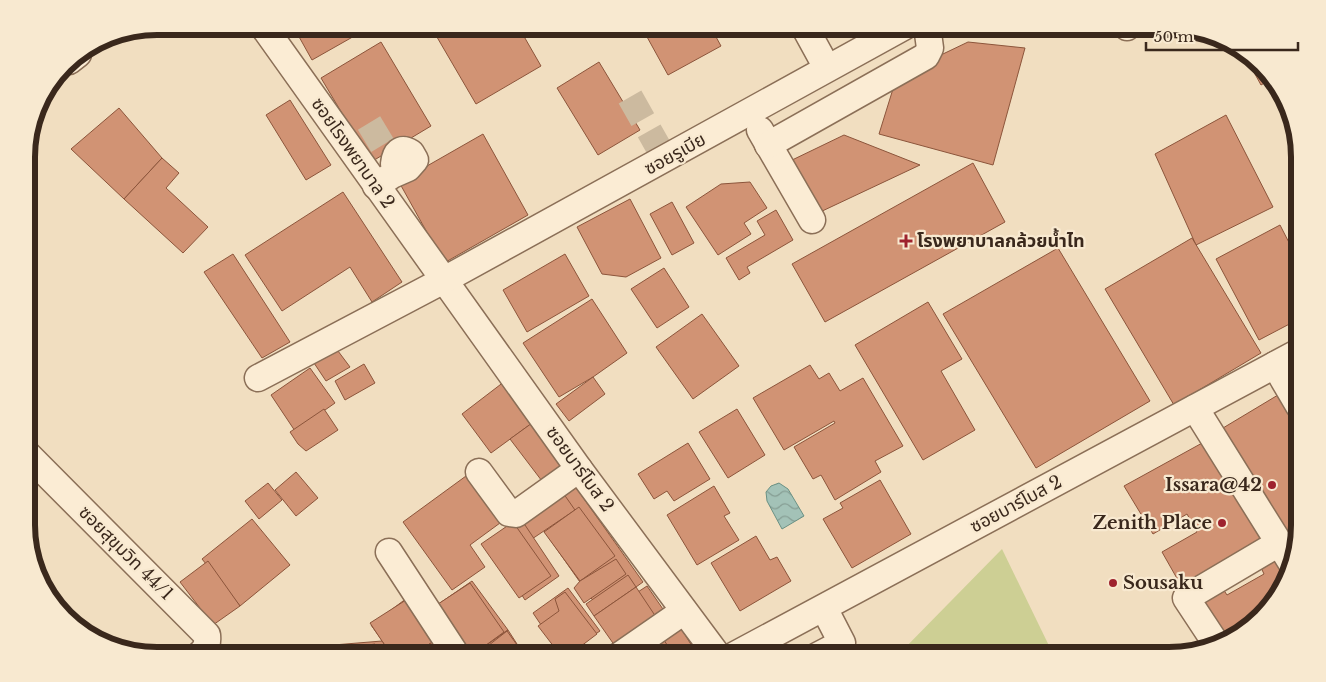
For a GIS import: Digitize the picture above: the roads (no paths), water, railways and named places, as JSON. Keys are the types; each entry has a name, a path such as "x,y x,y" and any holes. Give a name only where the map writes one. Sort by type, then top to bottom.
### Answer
{"street":[{"name":"ซอยโรงพยาบาล 2","path":"271,35 387,169 444,280"},
{"path":"809,35 827,68"},
{"name":"ซอยรูเบีย","path":"258,378 444,280 663,155 750,112 888,35"},
{"path":"768,145 926,56 930,48 929,35"},
{"path":"750,112 812,220"},
{"name":"ซอยบาร์โบส 2","path":"444,280 579,469 711,647"},
{"name":"ซอยบาร์โบส 2","path":"750,647 1291,356"},
{"path":"1275,365 1291,392"},
{"path":"1195,408 1285,553 1186,598 1213,639"},
{"name":"ซอยสุขุมวิท 44/1","path":"35,462 207,635 208,642 206,647"},
{"path":"479,472 509,513 516,514 579,469"},
{"path":"388,552 451,647"},
{"path":"824,608 844,647"},
{"path":"632,647 684,611"}],"water":[{"path":"779,483 788,489 804,516 782,529 767,501 766,492 771,486"}],"tunnel":[{"path":"630,97 660,150"},
{"path":"369,123 387,153"}],"place":[{"name":"โรงพยาบาลกล้วยน้ำไท","path":"906,241"},
{"name":"Issara@42","path":"1272,485"},
{"name":"Zenith Place","path":"1222,523"},
{"name":"Sousaku","path":"1113,583"}]}
